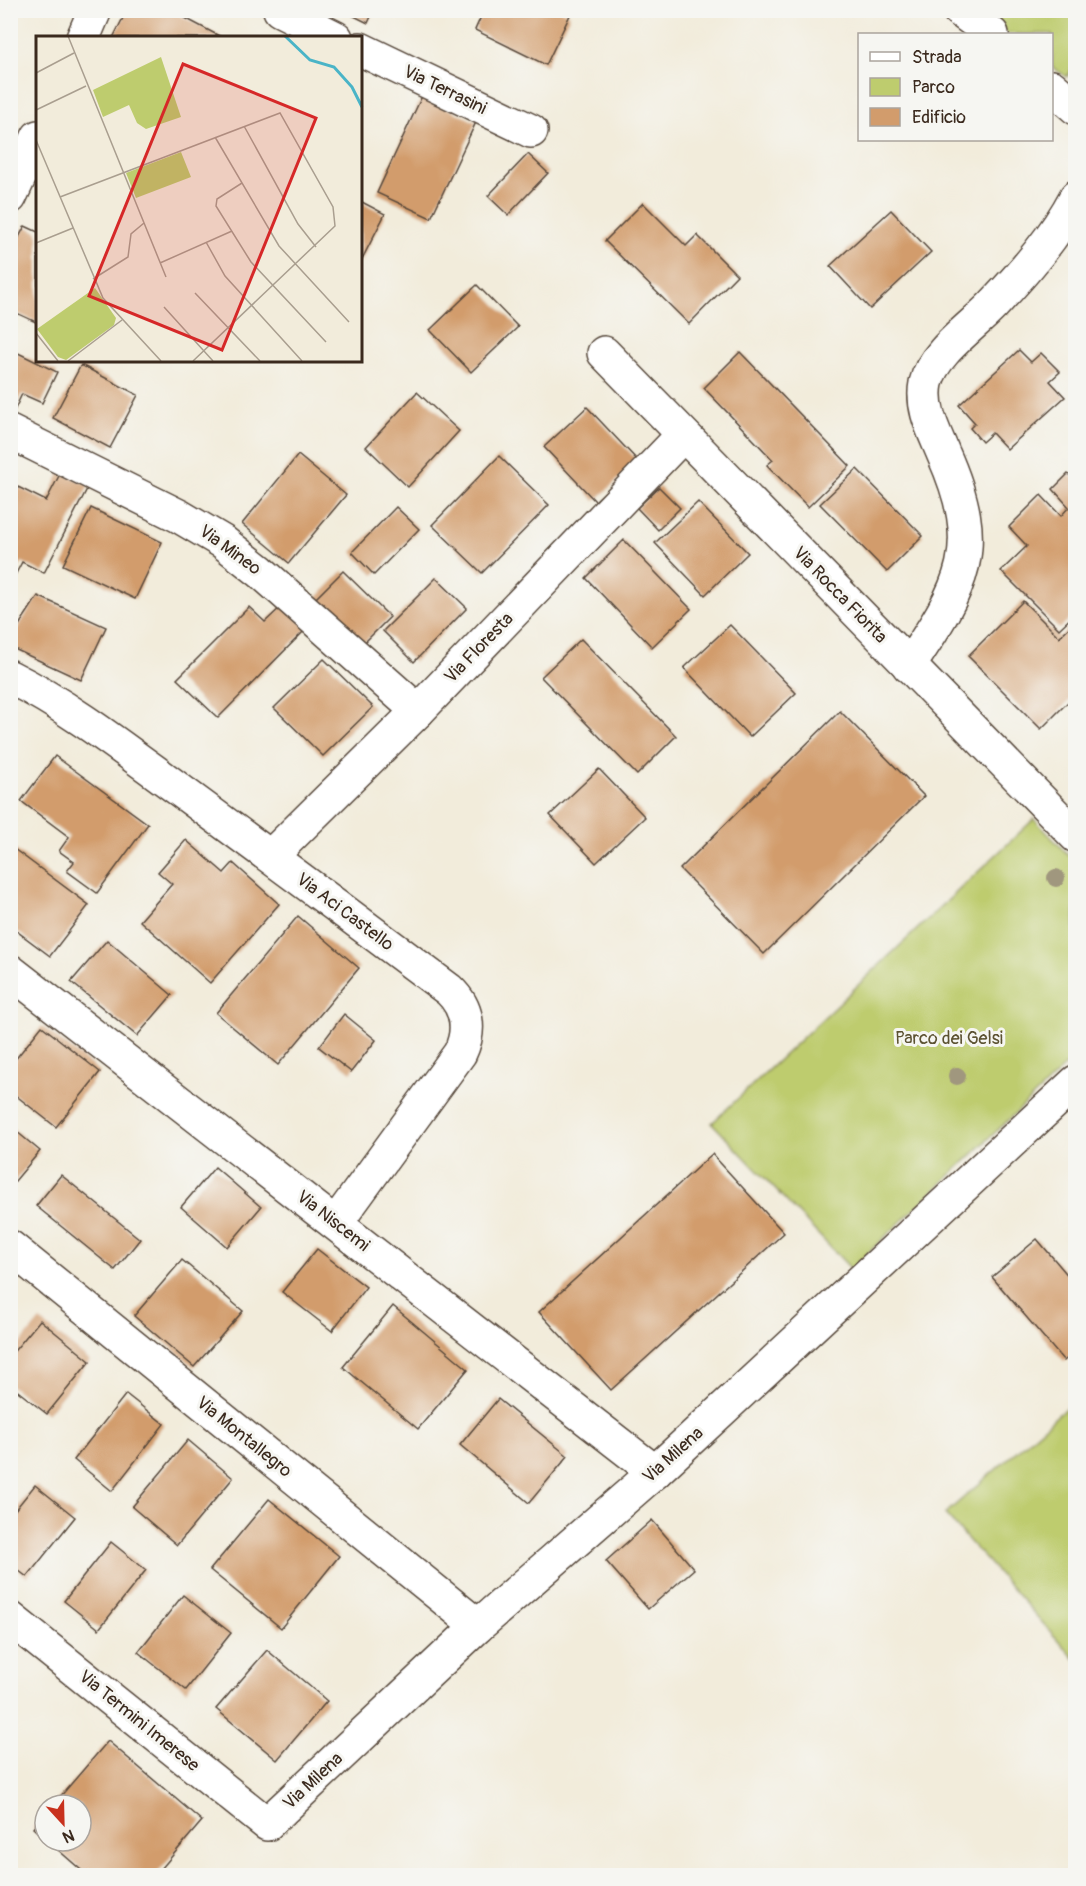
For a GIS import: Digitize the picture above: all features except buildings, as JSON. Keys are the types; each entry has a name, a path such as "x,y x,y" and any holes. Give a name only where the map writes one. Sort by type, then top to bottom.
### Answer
{"street":[{"path":"84,36 95,10"},
{"path":"280,10 332,36"},
{"path":"959,10 991,33"},
{"name":"Via Terrasini","path":"362,50 531,131"},
{"path":"1053,88 1076,108"},
{"path":"20,180 36,142"},
{"path":"909,666 954,591 966,552 965,522 958,490 927,412 926,384 934,366 946,350 993,304 1052,237 1076,197"},
{"name":"Via Rocca Fiorita","path":"604,353 1076,836"},
{"name":"Via Mineo","path":"10,432 179,516 223,542 260,571 418,711"},
{"name":"Via Floresta","path":"271,856 418,711 683,435"},
{"name":"Via Aci Castello","path":"10,677 44,695 84,721 271,856 449,990 463,1007 467,1031 460,1053 336,1223"},
{"name":"Via Niscemi","path":"10,971 655,1472"},
{"name":"Via Milena","path":"267,1824 478,1626 655,1472 1076,1082"},
{"name":"Via Montallegro","path":"10,1247 478,1626"},
{"name":"Via Termini Imerese","path":"10,1618 267,1824"}],"green space":[{"path":"968,11 1075,11 1075,64 1067,77 1053,68 1053,33 1002,33"},
{"name":"Parco dei Gelsi","path":"1034,819 1075,862 1075,1057 851,1269 712,1123"},
{"path":"1075,1400 1075,1659 945,1514"}]}
